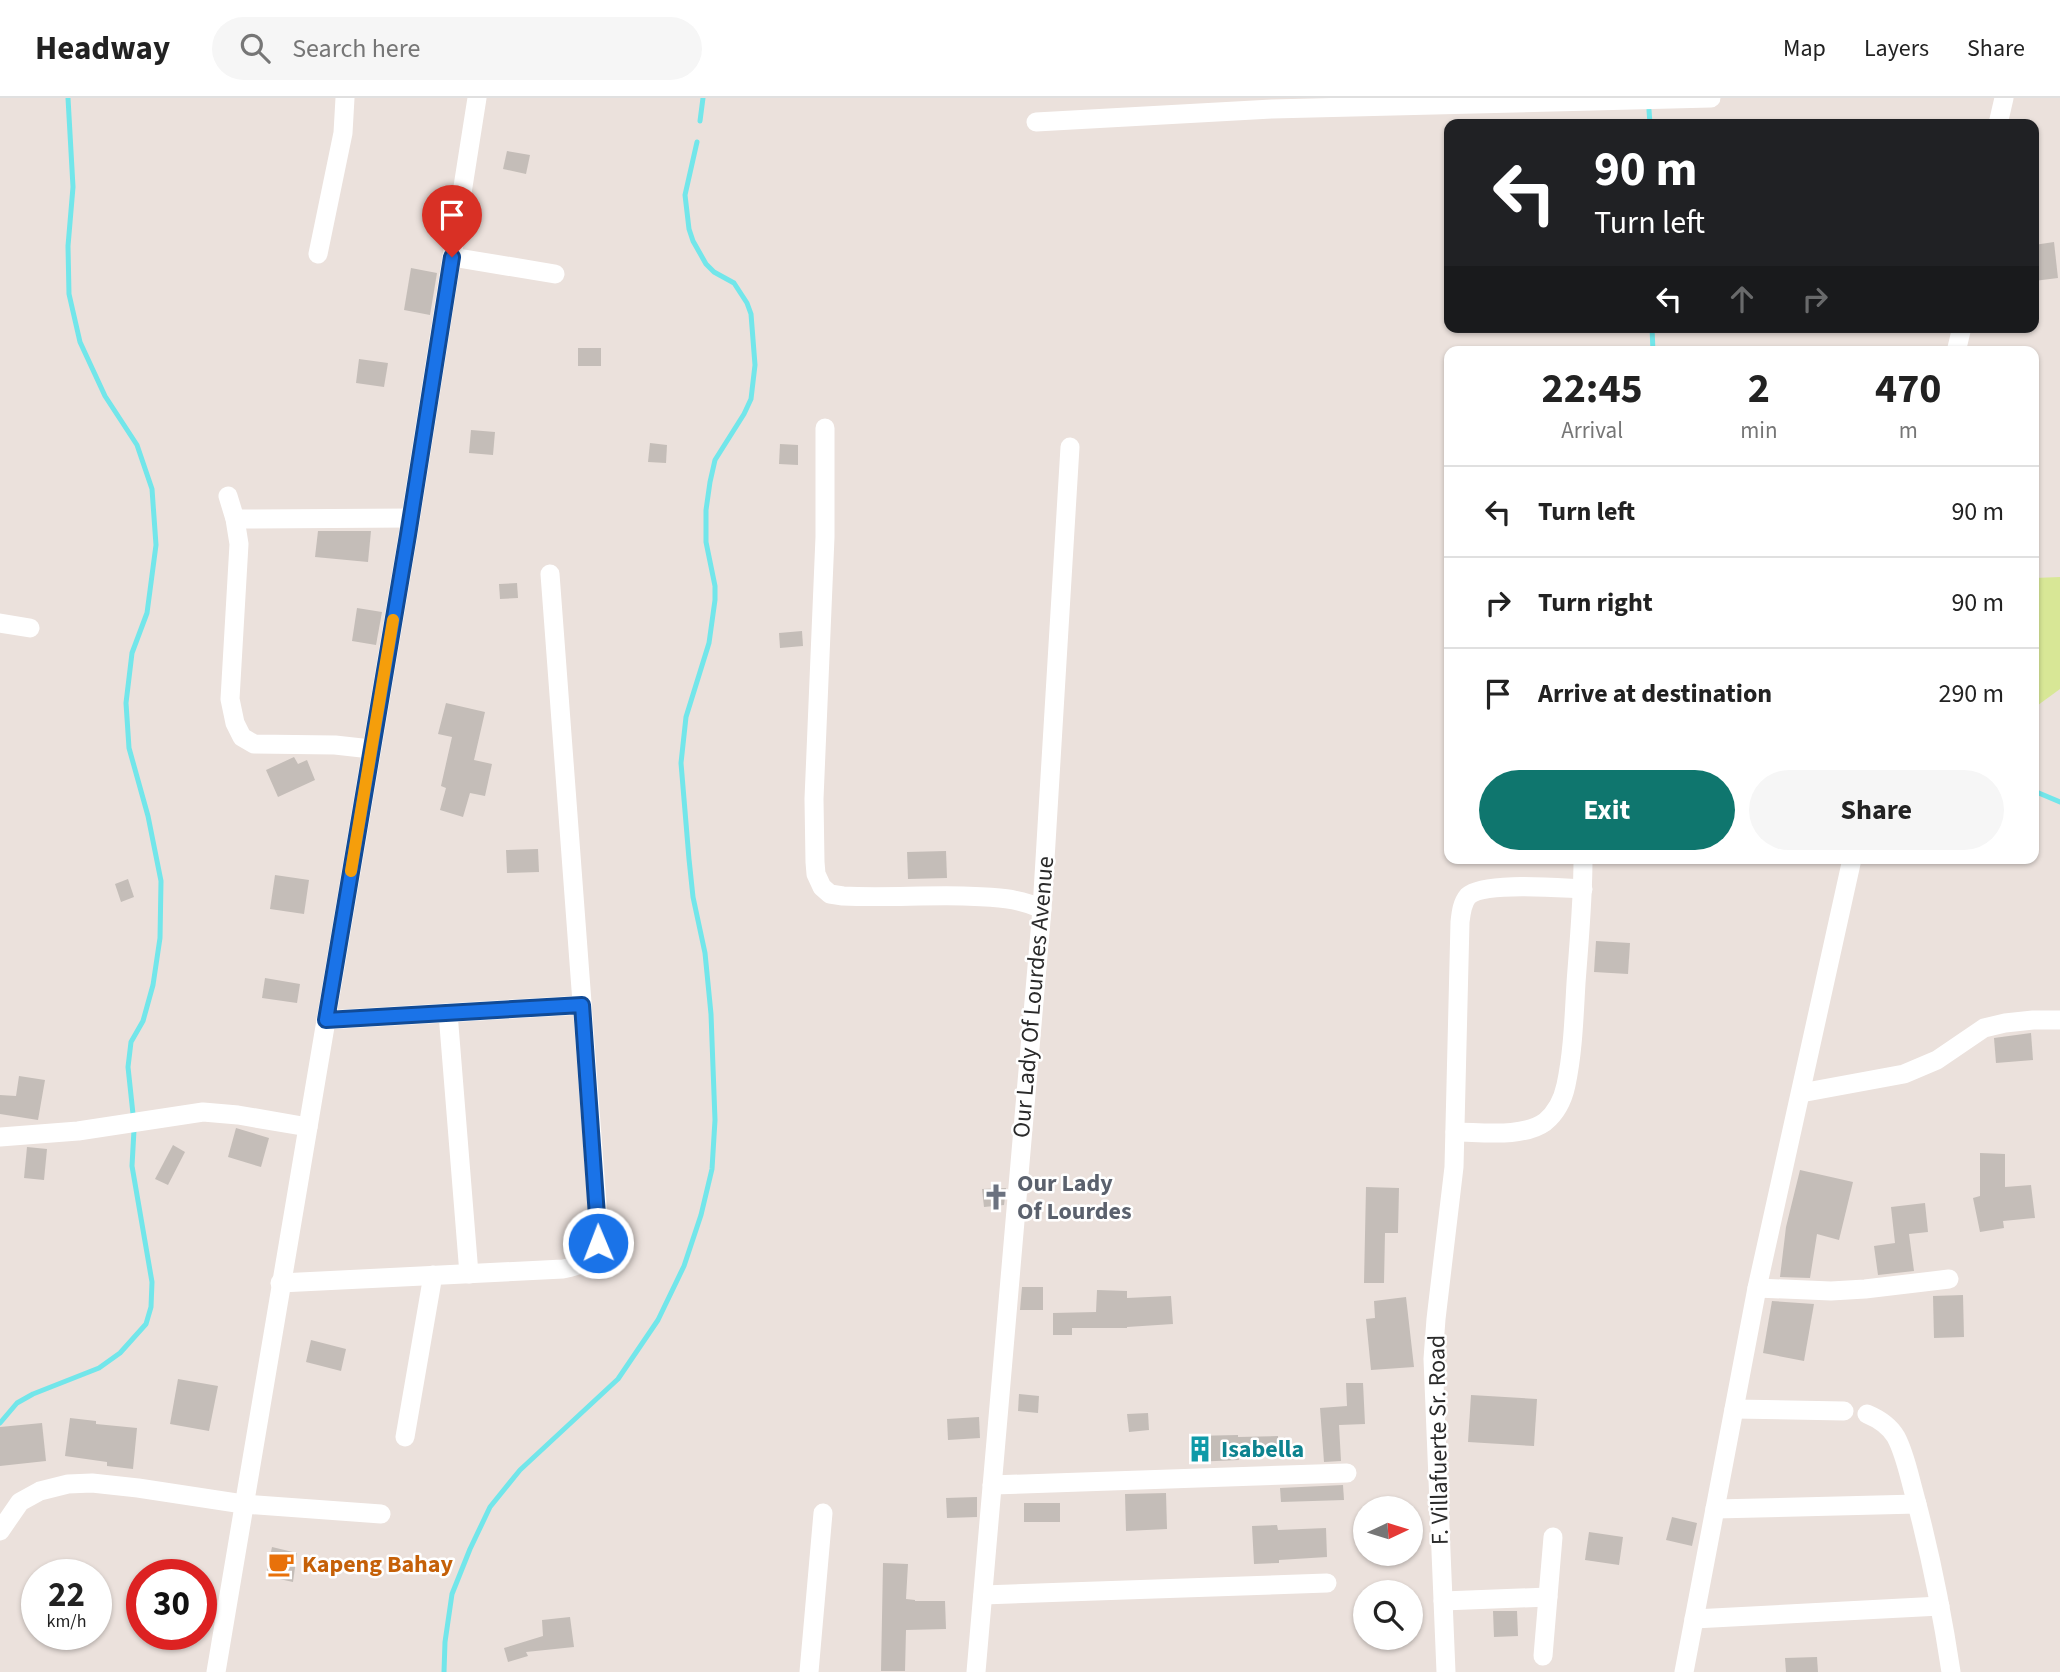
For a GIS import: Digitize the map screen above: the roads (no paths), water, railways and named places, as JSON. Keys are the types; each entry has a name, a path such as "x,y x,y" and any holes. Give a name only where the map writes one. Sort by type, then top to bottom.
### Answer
{"street":[{"path":"318,254 341,143 345,98"},
{"path":"216,1672 478,98"},
{"path":"1036,122 1272,109 1711,98"},
{"path":"1999,119 2004,98"},
{"path":"452,257 555,274"},
{"path":"825,428 825,550 814,799 816,874 822,887 830,894 986,897 1027,902 1042,909"},
{"name":"Our Lady Of Lourdes Avenue","path":"976,1672 1042,909 1070,447"},
{"path":"228,496 239,544 230,699 235,723 242,737 254,744 335,745 371,749"},
{"path":"235,519 410,518"},
{"path":"280,1283 563,1269 587,1261 598,1243 550,574"},
{"path":"0,623 30,628"},
{"path":"1455,1132 1516,1132 1530,1129 1543,1123 1559,1107 1566,1087 1571,1046 1583,864"},
{"path":"1684,1672 1757,1288 1851,864"},
{"name":"F. Villafuerte Sr. Road","path":"1446,1672 1433,1359 1454,1167 1462,907 1467,897 1476,891 1494,887 1583,889"},
{"path":"326,1020 582,1005"},
{"path":"448,1013 470,1273"},
{"path":"1801,1093 1904,1074 1937,1060 1984,1028 2033,1020 2060,1020"},
{"path":"0,1137 78,1131 203,1112 239,1115 308,1127"},
{"path":"405,1437 433,1275"},
{"path":"1757,1288 1843,1290 1949,1279"},
{"path":"1734,1409 1844,1412"},
{"path":"1867,1414 1889,1428 1902,1450 1940,1606 1951,1672"},
{"path":"992,1485 1347,1474"},
{"path":"0,1531 20,1502 40,1491 68,1484 92,1483 243,1504 382,1514"},
{"path":"1715,1509 1917,1504"},
{"path":"809,1672 823,1513"},
{"path":"1543,1656 1553,1537"},
{"path":"982,1595 1327,1583"},
{"path":"1443,1601 1548,1597"},
{"path":"1694,1619 1940,1606"}],"waterway":[{"path":"68,98 73,187 68,246 69,294 80,342 105,396 137,445 152,489 156,545 147,613 132,653 126,703 129,748 148,816 161,881 160,938 153,985 143,1021 131,1042 128,1067 133,1114"},
{"path":"700,121 703,98"},
{"path":"1649,110 1650,119"},
{"path":"444,1672 452,1594 490,1507 520,1470 618,1379 658,1320 684,1266 701,1215 712,1169 715,1120 711,1014 705,953 693,897 681,763 686,717 709,643 715,600 715,586 706,542 706,510 710,482 715,460 751,399 755,365 751,314 747,303 734,283 714,272 706,264 689,229 685,195 697,142"},
{"path":"1652,333 1653,346"},
{"path":"2039,793 2060,802"},
{"path":"0,1423 17,1403 33,1394 99,1368 120,1353 146,1324 151,1307 152,1282 132,1166 134,1130"}],"place":[{"name":"Our Lady Of Lourdes","path":"996,1197"},
{"name":"Isabella","path":"1200,1449"},
{"name":"Kapeng Bahay","path":"281,1564"}]}
